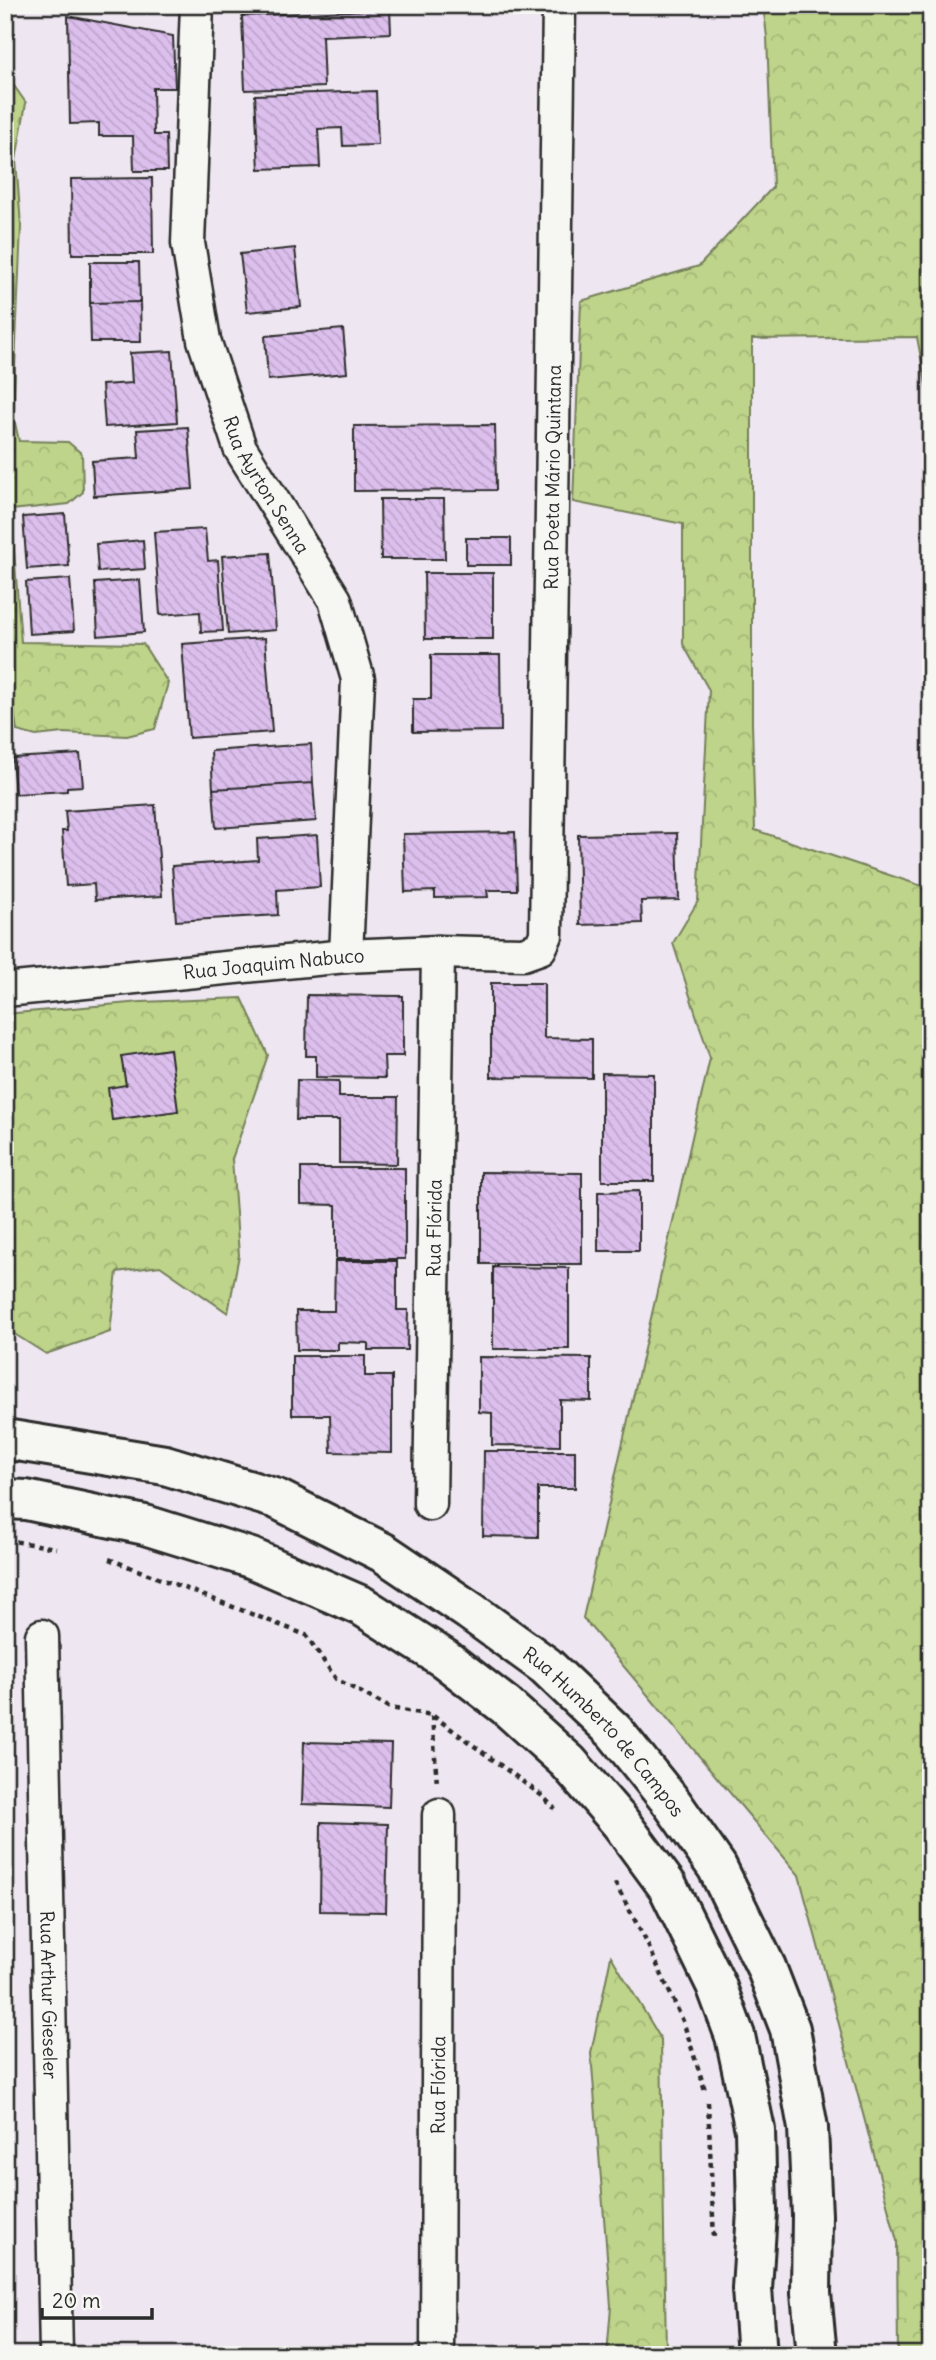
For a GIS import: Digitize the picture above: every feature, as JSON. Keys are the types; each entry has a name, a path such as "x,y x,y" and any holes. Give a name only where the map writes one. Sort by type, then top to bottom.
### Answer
{"main road":[{"name":"Rua Humberto de Campos","path":"5,1439 165,1465 277,1499 384,1553 470,1611 546,1666 614,1731 672,1803 717,1867 766,1967 790,2029 808,2128 812,2215 811,2293 817,2355"},
{"path":"5,1499 26,1500 145,1525 251,1558 362,1606 455,1667 506,1706 568,1762 620,1822 668,1887 716,1984 735,2036 755,2130 757,2212 752,2289 757,2355"}],"street":[{"name":"Rua Ayrton Senna","path":"197,5 188,243 204,340 240,448 335,600 358,679 346,956"},
{"name":"Rua Poeta Mário Quintana","path":"540,948 546,935 559,5"},
{"name":"Rua Joaquim Nabuco","path":"5,990 346,956 438,952 523,954 540,948"},
{"name":"Rua Flórida","path":"430,1504 438,952"},
{"name":"Rua Arthur Gieseler","path":"42,1636 56,2355"},
{"name":"Rua Flórida","path":"437,2355 439,1815"}],"path":[{"path":"432,1715 439,1815"}],"green space":[{"path":"763,5 931,5 931,411 917,337 752,339 752,723 755,830 931,889 931,2355 898,2355 897,2241 799,1875 583,1618 710,1058 673,943 698,901 709,690 683,644 683,524 573,502 581,301 699,266 773,187 767,37"},
{"path":"5,73 26,103 16,160 21,226 13,414 19,441 68,442 82,454 83,492 69,504 11,510 21,642 143,644 168,683 155,729 127,736 63,733 36,736 17,731 5,665"},
{"path":"242,998 268,1055 232,1159 239,1255 228,1313 160,1266 117,1272 110,1332 46,1354 5,1328 5,1014 141,1002"},
{"path":"611,1956 661,2039 666,2355 607,2355 611,2306 591,2053"}],"building":[{"path":"286,5 362,5 362,7 286,10"},
{"path":"390,9 391,33 322,36 324,87 245,90 242,16"},
{"path":"68,16 173,36 175,88 153,88 154,135 166,135 167,171 134,171 133,136 99,136 99,123 70,124"},
{"path":"376,91 378,145 343,146 342,128 318,129 320,167 259,169 255,95"},
{"path":"152,178 153,254 72,254 71,179"},
{"path":"295,248 301,307 247,312 240,254"},
{"path":"90,262 139,262 140,302 90,303"},
{"path":"140,302 141,342 91,342 90,303"},
{"path":"343,329 347,373 268,380 265,336"},
{"path":"172,351 177,422 105,427 102,385 132,383 130,353"},
{"path":"495,425 496,490 354,491 354,426"},
{"path":"188,427 193,489 94,496 92,461 139,458 137,430"},
{"path":"380,499 444,499 445,559 381,559"},
{"path":"65,514 69,566 27,569 23,517"},
{"path":"205,529 208,561 218,560 223,631 201,632 200,612 160,615 154,532"},
{"path":"466,538 511,538 511,565 466,565"},
{"path":"143,540 145,569 98,572 96,544"},
{"path":"270,553 276,630 228,634 222,556"},
{"path":"424,573 493,573 493,639 425,639"},
{"path":"70,579 74,631 29,634 26,582"},
{"path":"140,580 144,632 98,636 95,583"},
{"path":"265,638 272,732 189,738 182,644"},
{"path":"431,655 500,655 501,731 413,732 413,699 431,699"},
{"path":"311,744 313,783 213,789 211,751"},
{"path":"80,754 83,786 67,787 67,791 15,794 12,758"},
{"path":"313,783 316,821 216,828 213,789"},
{"path":"155,805 162,896 95,900 94,884 66,886 62,831 67,831 65,811"},
{"path":"515,832 517,890 487,890 488,897 435,898 435,891 405,892 403,834"},
{"path":"677,833 679,900 641,901 642,923 580,925 578,835"},
{"path":"317,835 320,887 277,890 278,915 176,921 172,866 258,860 257,839"},
{"path":"491,983 544,983 544,1038 592,1039 592,1078 491,1077"},
{"path":"307,995 403,996 403,1056 384,1056 385,1078 316,1077 316,1056 306,1056"},
{"path":"170,1049 178,1111 112,1120 108,1088 126,1085 121,1056"},
{"path":"602,1073 654,1074 654,1181 602,1181"},
{"path":"297,1080 339,1081 339,1097 398,1097 397,1164 339,1163 339,1120 296,1120"},
{"path":"301,1168 405,1168 405,1259 336,1259 336,1205 301,1204"},
{"path":"481,1172 582,1173 582,1264 481,1264"},
{"path":"639,1191 639,1251 598,1251 598,1192"},
{"path":"335,1261 397,1261 397,1310 408,1310 407,1350 368,1350 368,1343 338,1342 338,1350 297,1350 296,1311 334,1311"},
{"path":"493,1267 569,1268 569,1349 493,1349"},
{"path":"292,1356 365,1356 365,1376 392,1376 392,1453 331,1452 330,1415 292,1415"},
{"path":"479,1357 591,1358 591,1401 560,1400 560,1446 492,1445 492,1413 479,1412"},
{"path":"484,1451 575,1451 575,1488 538,1488 538,1537 483,1536"},
{"path":"304,1742 391,1744 389,1807 302,1804"},
{"path":"321,1822 388,1824 386,1912 320,1911"}]}
